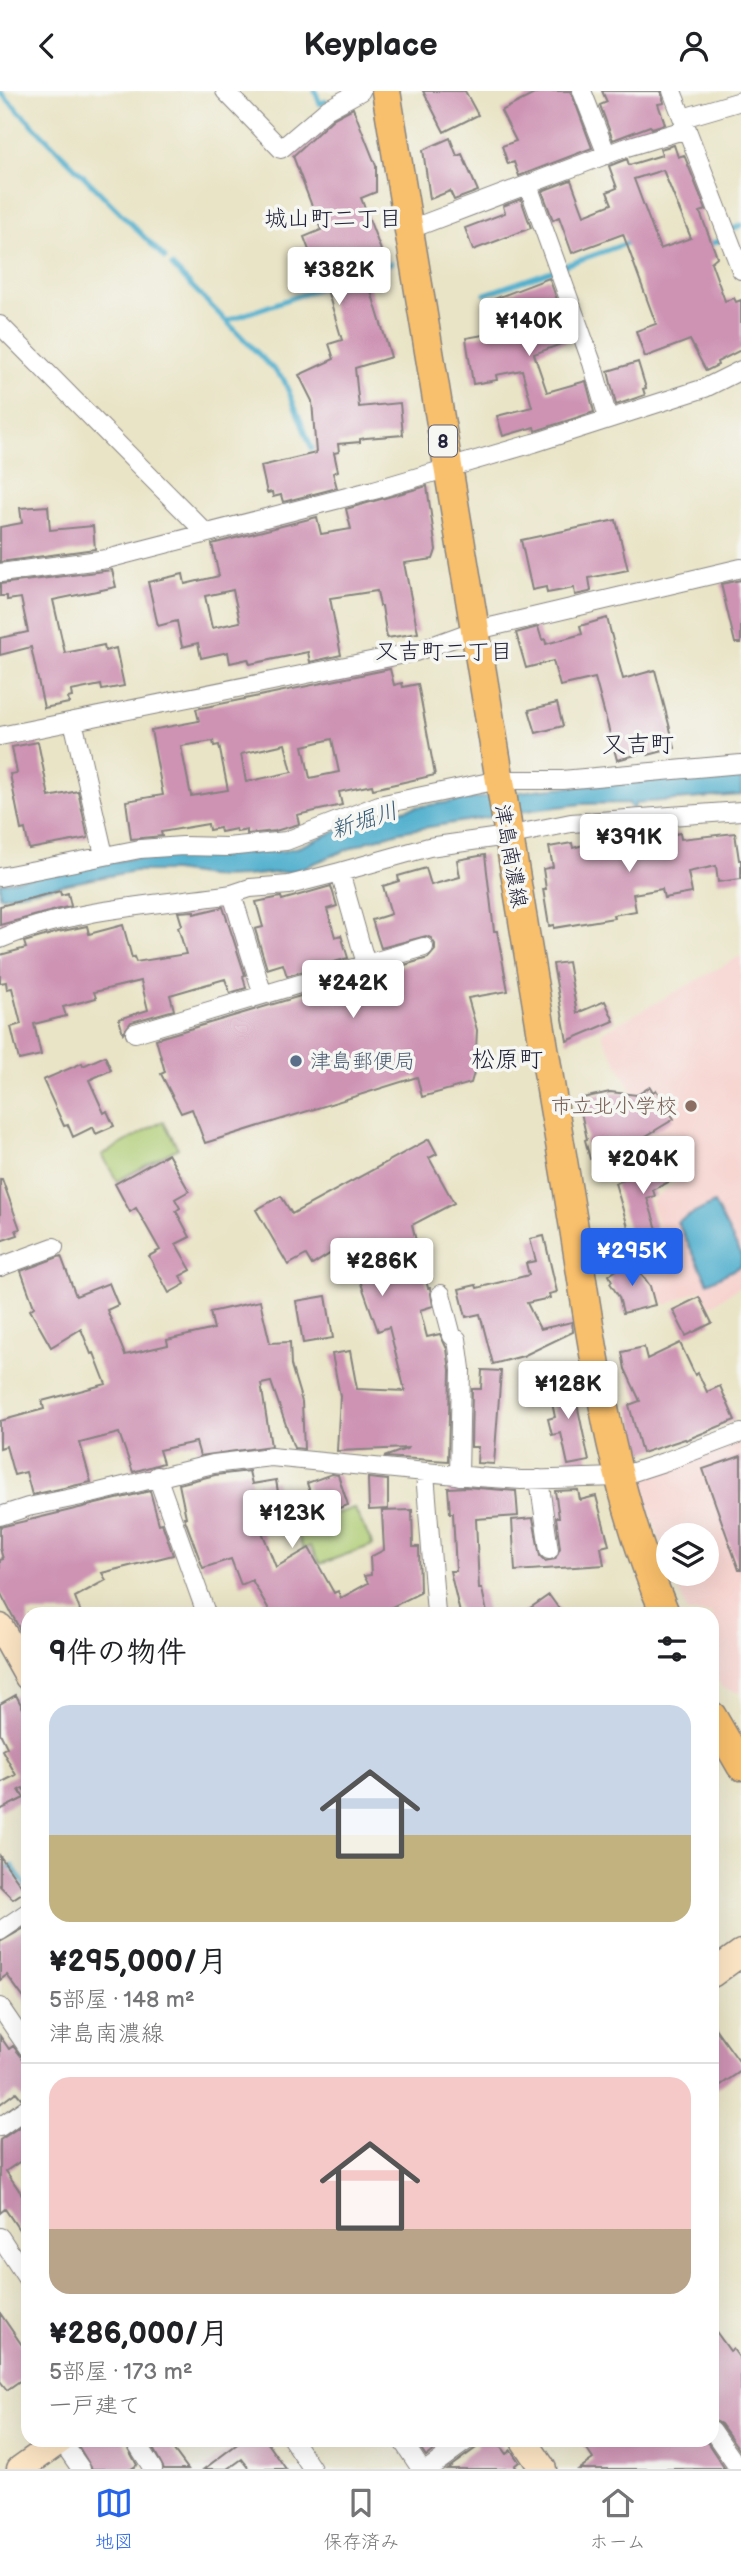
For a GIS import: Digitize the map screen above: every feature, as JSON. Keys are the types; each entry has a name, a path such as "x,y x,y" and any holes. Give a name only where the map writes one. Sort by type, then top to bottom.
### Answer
{"main road":[{"name":"津島南濃線","path":"386,91 596,1372 618,1477 662,1607"},
{"path":"719,1728 741,1766"}],"street":[{"path":"225,91 281,149 328,109 361,91"},
{"path":"582,91 607,155"},
{"path":"672,91 741,270"},
{"path":"408,230 741,101"},
{"path":"528,185 592,363 608,418"},
{"path":"0,325 205,532"},
{"path":"0,573 107,559 374,490 705,388 741,370"},
{"path":"0,736 415,652 473,631 741,568"},
{"path":"73,721 104,855"},
{"path":"0,877 104,855 183,846 228,847 286,841 379,805 499,785 741,764"},
{"path":"0,939 45,925 96,914 232,894 250,888 289,885 506,829 741,811"},
{"path":"340,873 366,964"},
{"path":"232,894 263,995"},
{"path":"135,1033 424,947"},
{"path":"0,1267 54,1247"},
{"path":"441,1294 452,1336 457,1339 461,1369 459,1476"},
{"path":"0,1516 157,1476 213,1464 271,1457 459,1476 539,1479 618,1477 741,1433"},
{"path":"425,1473 436,1607"},
{"path":"157,1476 204,1607"},
{"path":"539,1479 549,1550"},
{"path":"0,1627 21,1664"},
{"path":"0,1931 21,1917"},
{"path":"719,1969 741,1953"},
{"path":"0,2007 21,2038"},
{"path":"0,2127 21,2112"},
{"path":"0,2237 21,2269"},
{"path":"719,2440 739,2469"},
{"path":"20,2469 51,2447"},
{"path":"66,2447 81,2469"},
{"path":"139,2447 153,2469"},
{"path":"297,2447 312,2469"},
{"path":"406,2447 421,2469"},
{"path":"428,2469 457,2447"},
{"path":"528,2447 543,2469"}],"shaded area":[{"name":"市立北小学校","path":"741,956 741,1286 709,1307 702,1289 666,1305 633,1258 662,1239 651,1201 680,1179 601,1033"},
{"path":"741,1442 741,1693 722,1688 719,1682 719,1607 686,1607 677,1586 719,1586 719,1523 656,1523 656,1529 641,1486 643,1478"}],"green space":[{"path":"163,1121 178,1148 117,1181 102,1155"},
{"path":"354,1508 373,1545 320,1564 310,1546 303,1549 295,1527"}],"water":[{"name":"新堀川","path":"741,773 741,795 635,803 635,808 631,808 629,803 581,804 399,832 366,842 295,871 215,877 173,871 134,871 0,897 0,883 139,857 283,851 299,847 359,821 416,807 542,789"},
{"path":"714,1203 741,1255 741,1266 708,1283 677,1222"}],"building":[{"path":"423,91 465,91 478,115 444,132"},
{"path":"540,91 571,91 592,148 519,176 514,162 508,164 502,146 516,141 501,111"},
{"path":"602,91 661,91 664,103 658,104 665,124 652,128 650,126 613,140 600,105 607,102"},
{"path":"353,108 376,166 376,192 361,198 382,253 374,256 377,263 364,268 391,357 355,368 359,407 400,403 403,435 366,438 360,439 360,442 338,444 339,452 334,453 338,471 333,473 337,488 283,502 281,495 273,497 272,492 267,493 261,466 316,453 312,401 299,375 334,359 329,344 342,340 325,283 316,287 311,274 317,271 304,237 321,230 293,156 334,118"},
{"path":"450,138 457,156 462,154 478,191 454,200 450,191 430,199 423,150"},
{"path":"674,145 678,157 684,155 706,210 700,212 717,257 711,262 725,301 734,298 736,302 741,300 741,350 706,371 690,340 645,357 636,331 656,324 623,234 572,253 559,217 553,220 542,191 571,180 584,215 612,204 607,192 617,188 609,166 627,159 629,165 662,155 660,149","holes":["663,170 691,238 660,249 634,179"]},
{"path":"521,199 531,228 473,250 465,228 505,213 503,206"},
{"path":"549,278 572,340 534,354 547,392 586,381 594,412 535,431 534,427 503,436 497,416 532,407 522,370 496,375 497,380 473,384 466,338 506,331 494,299"},
{"path":"638,362 646,388 643,389 645,395 616,405 608,371"},
{"path":"427,486 436,550 433,559 404,563 418,633 387,638 377,591 330,598 341,655 310,662 308,652 250,664 248,659 230,663 228,652 201,658 198,643 182,647 177,621 158,626 148,582 183,574 185,584 219,576 212,544 317,517 321,534 351,529 346,509","holes":["233,590 240,622 212,628 205,596"]},
{"path":"48,506 50,530 93,526 95,549 0,562 0,527 22,523 20,508"},
{"path":"616,520 628,570 589,578 591,591 575,595 574,588 547,593 546,587 532,590 521,540"},
{"path":"112,570 116,587 53,600 65,653 104,645 105,651 116,648 124,686 102,690 101,685 71,691 69,703 44,708 31,647 0,655 0,638 28,632 21,598 7,600 7,596 0,596 0,584"},
{"path":"741,580 741,643 735,643 721,584"},
{"path":"607,618 623,679 655,670 675,748 617,760 595,678 560,686 553,661 526,668 516,633 538,627 546,644 582,634 580,626"},
{"path":"390,669 394,685 402,683 403,687 418,684 435,775 373,789 372,785 339,792 342,805 297,815 299,824 275,831 247,834 247,830 237,832 236,829 221,832 220,828 209,830 208,824 161,832 162,836 131,839 126,801 163,795 151,730 199,721 196,709","holes":["332,739 339,772 310,778 303,746","213,741 214,746 219,745 228,790 191,796 181,746","285,744 292,772 246,782 241,754"]},
{"path":"557,703 563,726 536,733 529,710"},
{"path":"38,742 49,797 78,791 88,838 29,849 25,829 21,830 10,774 17,773 12,747"},
{"path":"680,833 681,839 735,833 741,860 741,879 718,882 716,866 688,872 692,893 664,898 662,889 633,894 636,911 613,915 614,918 554,928 554,925 549,926 543,869 553,867 549,847 572,843 573,848 597,841 637,839 637,842"},
{"path":"485,855 494,931 497,931 508,991 468,998 477,1030 475,1069 471,1083 422,1097 417,1077 205,1143 192,1109 181,1113 161,1074 165,1072 156,1039 428,958 435,950 435,944 426,936 381,948 372,920 391,914 383,886 399,881 398,876 426,868 431,885 460,877 457,860"},
{"path":"331,886 337,906 327,909 335,937 341,935 348,958 287,976 283,964 267,969 255,929 263,927 256,902 281,897 282,900"},
{"path":"60,891 61,895 68,893 71,906 0,925 0,906"},
{"path":"223,907 245,975 246,988 230,993 225,979 170,995 174,1010 131,1022 123,1033 119,1019 148,1010 141,981 94,992 96,998 63,1007 66,1016 34,1024 41,1055 19,1060 11,1027 21,1024 12,988 7,989 6,982 0,983 0,955 26,948 24,942 58,932 87,926 89,934 123,925 132,958 134,957 136,962 186,954 178,927 182,925 178,912 194,911 194,914"},
{"path":"568,962 577,1013 605,1001 614,1021 567,1041 553,964"},
{"path":"105,1056 111,1070 89,1080 104,1113 107,1111 114,1126 96,1134 93,1127 73,1137 68,1125 64,1126 43,1080"},
{"path":"650,1087 653,1092 656,1090 674,1119 626,1148 590,1159 578,1099 610,1092 637,1095"},
{"path":"429,1139 437,1154 429,1158 454,1203 412,1225 433,1306 420,1310 427,1337 440,1334 447,1349 450,1370 448,1461 384,1457 409,1448 337,1451 340,1396 332,1354 350,1351 357,1389 405,1391 389,1327 378,1331 352,1258 343,1263 336,1250 312,1265 306,1255 288,1265 256,1210 281,1196 292,1214"},
{"path":"168,1154 189,1191 175,1199 180,1208 176,1211 190,1237 176,1244 191,1270 180,1276 185,1284 169,1293 149,1256 160,1250 136,1208 130,1212 115,1184"},
{"path":"667,1156 678,1177 653,1190 655,1196 647,1198 657,1229 631,1237 615,1183 653,1171 650,1165"},
{"path":"0,1179 20,1229 16,1230 18,1235 0,1241"},
{"path":"544,1236 557,1292 549,1294 550,1298 527,1303 540,1329 572,1322 573,1332 523,1356 493,1364 480,1314 466,1317 459,1289 476,1285 477,1288 529,1275 526,1263 536,1261 530,1239"},
{"path":"61,1256 76,1296 109,1283 118,1305 107,1310 125,1355 168,1345 167,1340 214,1329 210,1312 260,1301 270,1343 290,1342 291,1365 302,1402 304,1449 294,1448 271,1382 261,1384 271,1446 200,1456 196,1442 159,1450 163,1463 133,1472 119,1433 80,1443 91,1482 32,1495 26,1472 14,1475 6,1446 0,1448 0,1421 44,1409 42,1401 106,1384 81,1329 51,1347 30,1310 34,1307 21,1271"},
{"path":"632,1260 650,1286 655,1305 623,1313 609,1275"},
{"path":"326,1296 333,1338 303,1343 296,1301"},
{"path":"699,1297 712,1323 686,1336 673,1310"},
{"path":"680,1343 695,1375 698,1373 707,1392 720,1386 735,1420 686,1440 642,1453 629,1405 640,1401 625,1369 622,1352 644,1347 647,1359"},
{"path":"482,1370 501,1371 494,1464 477,1463 478,1447 471,1447 472,1389 481,1389"},
{"path":"571,1375 589,1461 568,1465 561,1433 552,1435 548,1419 555,1417 551,1398 554,1397 554,1378"},
{"path":"741,1456 741,1570 739,1570 703,1469"},
{"path":"249,1471 252,1484 276,1480 282,1516 257,1519 276,1567 309,1548 334,1593 338,1591 341,1598 368,1583 364,1576 371,1575 370,1557 384,1550 382,1511 412,1510 413,1547 419,1547 420,1593 392,1607 268,1607 252,1580 241,1585 231,1559 203,1568 184,1517 179,1484 215,1475"},
{"path":"332,1474 338,1475 348,1505 318,1516 307,1483"},
{"path":"368,1478 388,1480 388,1509 369,1510"},
{"path":"448,1488 516,1491 518,1516 476,1519 479,1589 482,1589 486,1607 459,1607 450,1571 456,1571 453,1513 450,1513"},
{"path":"578,1490 580,1500 596,1496 609,1545 601,1547 604,1565 515,1571 512,1520 533,1518 540,1556 545,1561 555,1559 560,1548 555,1491"},
{"path":"150,1491 159,1524 162,1523 173,1555 102,1573 106,1580 75,1597 79,1607 21,1607 21,1632 0,1592 0,1560 3,1559 0,1527"},
{"path":"549,1595 558,1607 532,1607"},
{"path":"16,1695 21,1705 21,1800 0,1810 0,1783 16,1775 2,1750 7,1747 0,1733 0,1704"},
{"path":"0,1856 21,1885 21,1894 13,1899 0,1886"},
{"path":"21,1930 21,1994 7,1975 0,1980 0,1942"},
{"path":"719,2034 741,2064 741,2071 719,2086"},
{"path":"0,2036 9,2049 13,2046 21,2056 21,2098 16,2092 0,2104"},
{"path":"21,2126 21,2161 6,2171 21,2193 21,2233 5,2209 0,2213 0,2140"},
{"path":"0,2313 21,2344 21,2380 7,2390 0,2381"},
{"path":"719,2336 730,2351 733,2349 741,2360 741,2452 721,2424"},
{"path":"79,2447 127,2447 137,2465 131,2469 92,2469"},
{"path":"152,2447 172,2447 188,2469 164,2469"},
{"path":"233,2447 271,2447 286,2469 250,2469 242,2459 228,2469 204,2469"},
{"path":"420,2447 438,2447 426,2456"},
{"path":"501,2447 506,2454 511,2450 519,2462 514,2466 516,2469 447,2469 476,2448"},
{"path":"585,2447 710,2447 725,2469 579,2469 593,2459"}],"waterway":[{"path":"315,91 320,104 326,101"},
{"path":"1,93 165,258"},
{"path":"733,229 741,225"},
{"path":"563,266 633,241"},
{"path":"706,245 719,241"},
{"path":"361,274 391,263"},
{"path":"172,266 284,380 312,449"},
{"path":"485,294 554,270"},
{"path":"226,321 332,284"},
{"path":"0,1873 12,1866 21,1879"}],"place":[{"name":"津島郵便局","path":"296,1061"},
{"name":"市立北小学校","path":"691,1106"}],"district":[{"name":"城山町二丁目","path":"333,218"},
{"name":"又吉町二丁目","path":"444,651"},
{"name":"又吉町","path":"638,744"},
{"name":"松原町","path":"507,1059"}]}
